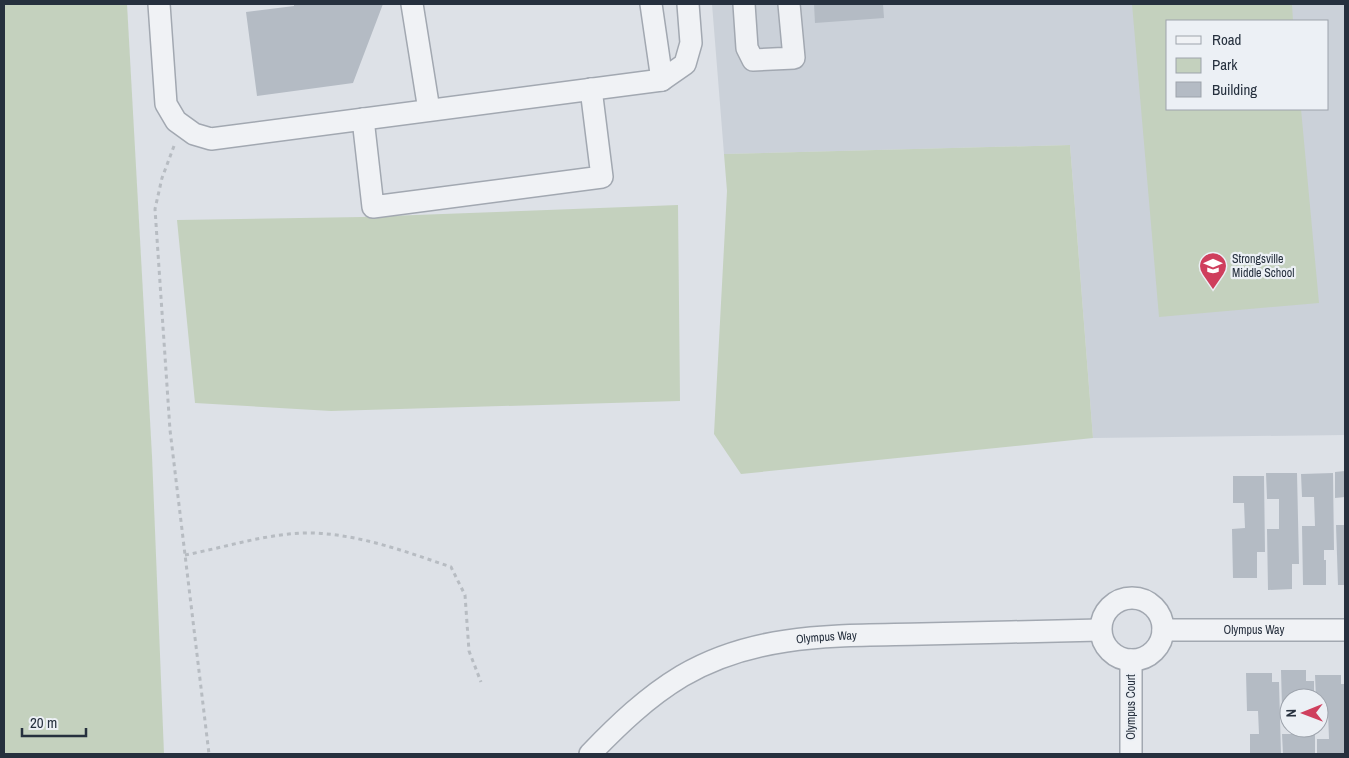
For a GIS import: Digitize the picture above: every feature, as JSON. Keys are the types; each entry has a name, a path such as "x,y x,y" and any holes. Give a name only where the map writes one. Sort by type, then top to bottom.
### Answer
{"street":[{"path":"159,4 166,104 176,121 194,134 211,139 662,80 684,64 691,43 688,4"},
{"path":"412,4 429,110"},
{"path":"651,4 662,80"},
{"path":"744,4 747,48 753,60 794,58 789,4"},
{"path":"363,119 373,206 602,177 591,89"},
{"path":"1132,597 1142,598 1151,603 1160,615 1163,630 1160,643 1151,654 1138,660 1131,660 1124,659 1110,651 1101,638 1100,630 1104,615 1113,603 1122,598 1132,597"},
{"name":"Olympus Way","path":"590,754 626,718 654,694 683,675 724,656 762,644 812,637 1100,630"},
{"name":"Olympus Way","path":"1163,630 1345,630"},
{"name":"Olympus Court","path":"1131,660 1131,754"}],"path":[{"path":"183,126 170,154 155,209 170,430 209,754"},
{"path":"185,555 280,535 312,533 341,536 398,548 451,567 465,595 469,652 481,682"}],"shaded area":[{"name":"Strongsville Middle School","path":"712,4 1345,4 1345,435 1093,438 1070,145 724,154"}],"green space":[{"path":"4,4 127,4 152,456 164,754 4,754"},
{"path":"1132,4 1292,4 1293,20 1166,20 1166,110 1301,110 1319,303 1159,317"},
{"path":"1070,145 1093,438 741,474 714,434 727,191 724,154"},
{"path":"678,205 680,401 331,411 195,403 177,220 362,217"}],"building":[{"path":"294,4 383,4 353,83 257,96 246,12 294,6"},
{"path":"814,4 883,4 884,18 815,23"},
{"path":"1345,471 1345,497 1335,498 1335,472"},
{"path":"1266,473 1297,473 1299,564 1292,564 1292,589 1268,590 1267,529 1279,529 1279,499 1267,499"},
{"path":"1333,473 1334,550 1324,550 1326,585 1303,585 1302,526 1315,526 1314,497 1302,497 1301,474"},
{"path":"1233,476 1264,476 1265,552 1257,552 1257,578 1233,578 1232,529 1245,528 1244,503 1233,503"},
{"path":"1336,525 1345,525 1345,585 1338,585"},
{"path":"1281,670 1306,670 1306,681 1314,681 1314,688 1281,688"},
{"path":"1246,673 1272,673 1272,682 1279,682 1279,738 1281,738 1281,754 1250,754 1250,734 1259,734 1258,711 1247,711"},
{"path":"1315,675 1341,675 1341,684 1345,684 1345,754 1317,754 1317,739 1329,739 1329,688 1316,688"},
{"path":"1282,738 1315,738 1315,754 1283,754"}],"place":[{"name":"Strongsville Middle School","path":"1213,290"}]}
